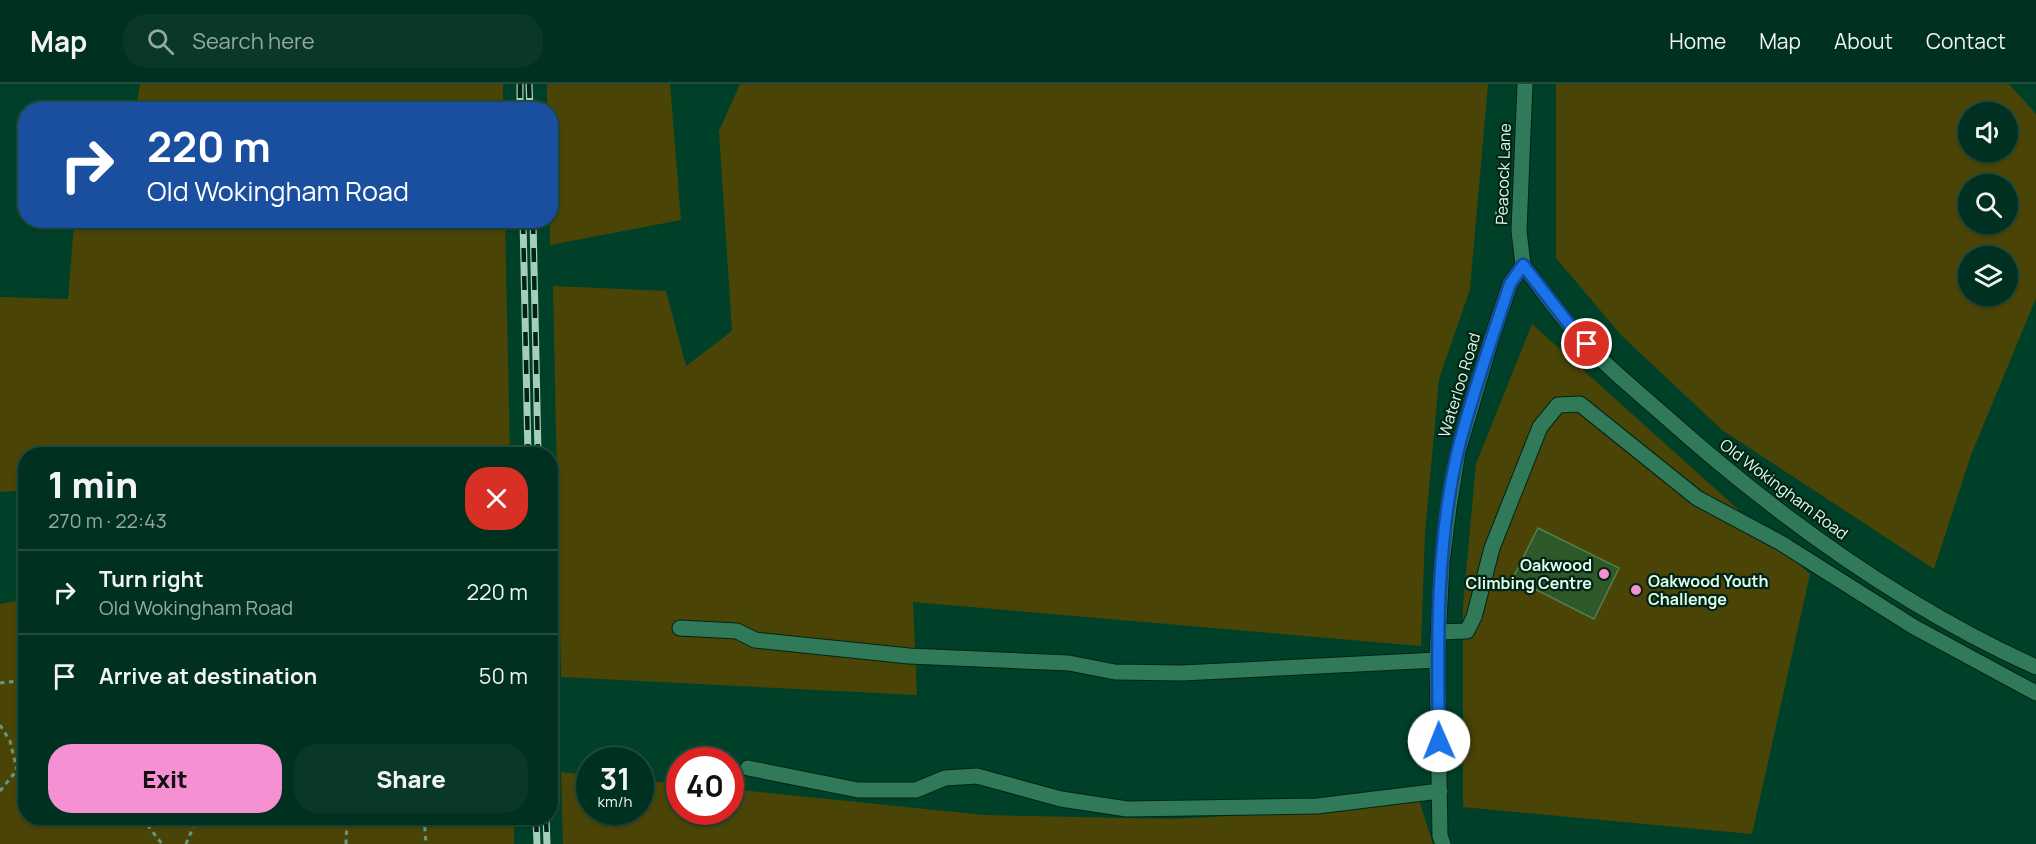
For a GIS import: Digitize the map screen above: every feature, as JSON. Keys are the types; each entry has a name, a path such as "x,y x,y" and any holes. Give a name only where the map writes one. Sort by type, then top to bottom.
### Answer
{"street":[{"name":"Peacock Lane","path":"1523,265 1519,231 1528,85"},
{"name":"Waterloo Road","path":"1443,844 1440,836 1437,660 1442,562 1458,451 1510,284 1523,265"},
{"name":"Old Wokingham Road","path":"1523,265 1572,328 1603,360 1758,497 1856,566 1976,638 2036,667"},
{"path":"1439,632 1467,631 1474,617 1492,548 1540,427 1558,405 1580,404 1697,498 1781,543 1914,627 2036,693"},
{"path":"680,628 737,631 755,640 909,656 1069,663 1115,672 1182,674 1437,660"},
{"path":"748,768 858,790 916,790 945,778 977,776 1061,799 1127,808 1317,806 1440,791"}],"path":[{"path":"0,683 18,681"},
{"path":"0,725 10,741 17,770 0,791"},
{"path":"147,825 162,844"},
{"path":"186,844 194,825"},
{"path":"346,844 347,825"},
{"path":"425,825 426,844"}],"shaded area":[{"path":"140,84 503,84 503,102 137,102"},
{"path":"547,84 670,84 681,220 550,245 550,228 558,228 558,102 547,102"},
{"path":"740,84 1488,84 1470,289 1439,379 1425,533 1421,646 913,602 917,695 561,677 553,286 666,291 686,366 732,331 719,131"},
{"path":"1556,84 2009,84 2036,114 2036,298 1971,455 1934,569 1722,430 1621,335 1556,258"},
{"path":"74,228 505,228 510,447 18,447 18,491 0,492 0,297 68,299"},
{"name":"Oakwood Youth Challenge","path":"1532,324 1810,574 1752,834 1463,807 1463,605 1476,464"},
{"path":"18,600 18,825 514,825 514,844 0,844 0,604"},
{"path":"561,772 576,774 576,825 654,825 654,781 666,783 666,825 744,825 744,790 984,815 1172,819 1308,812 1418,797 1433,844 563,844"}],"building":[{"path":"1538,528 1619,568 1594,619 1513,578"}],"railway":[{"path":"520,84 520,102"},
{"path":"529,84 530,102"},
{"path":"523,228 528,447"},
{"path":"533,228 538,447"},
{"path":"536,825 537,844"},
{"path":"546,825 547,844"}],"place":[{"name":"Oakwood Climbing Centre","path":"1604,574"},
{"name":"Oakwood Youth Challenge","path":"1636,590"}],"route":[{"path":"1439,741 1437,660 1442,562 1458,451 1510,284 1523,265 1587,344"}]}
